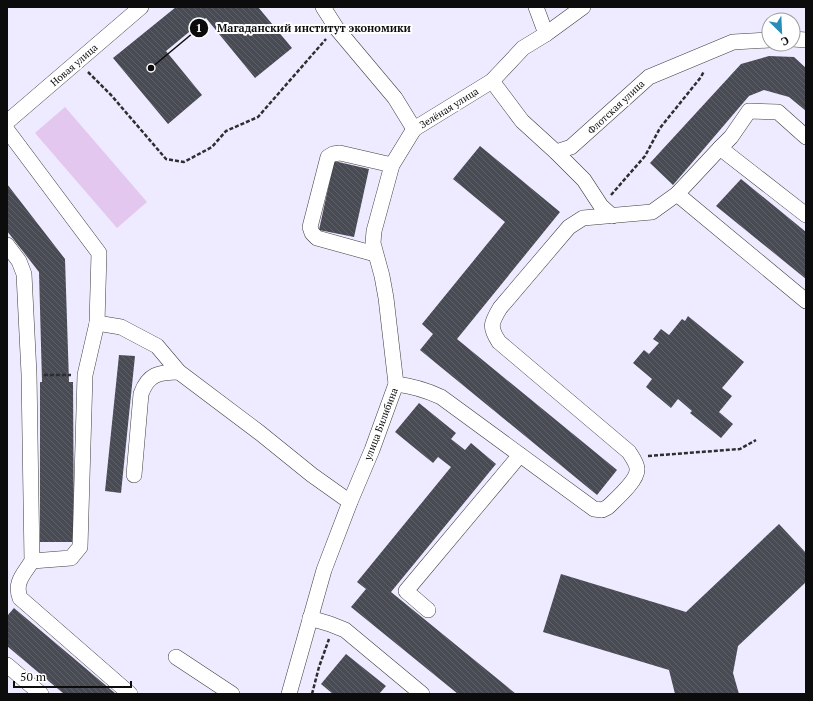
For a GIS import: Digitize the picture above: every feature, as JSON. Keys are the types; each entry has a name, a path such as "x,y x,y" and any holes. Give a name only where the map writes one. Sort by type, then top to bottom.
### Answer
{"street":[{"name":"Новая улица","path":"7,122 141,7"},
{"name":"Зелёная улица","path":"323,7 337,29 395,98 414,129 492,81 523,48 546,34 583,7"},
{"path":"536,7 546,34"},
{"name":"Флотская улица","path":"556,152 571,148 649,76 733,42 761,40"},
{"path":"492,81 522,121 584,180 601,206 612,216"},
{"path":"396,384 413,386 441,397 594,510 602,510 608,507 636,478 637,469 634,459 629,452 499,342 493,333 492,320 500,308 569,227 583,218 652,212 677,194 731,137 749,111 778,112 806,137"},
{"name":"улица Билибина","path":"289,694 324,570 372,450 396,384 386,298 373,242 374,231 392,165 414,129"},
{"path":"7,130 99,253 97,323 85,375 80,548 71,558 32,561"},
{"path":"720,148 806,215"},
{"path":"376,254 317,238 312,233 310,226 328,157 333,154 340,153 392,165"},
{"path":"677,194 806,301"},
{"path":"7,245 18,261 24,274 29,374 32,561 21,578 17,589 20,598 130,694"},
{"path":"97,323 121,327 157,346 179,372 260,433 312,475 350,502"},
{"path":"134,476 141,394 144,386 149,379 159,374 179,372"},
{"path":"428,610 406,591 520,454"},
{"path":"310,618 345,630 422,694"},
{"path":"176,657 232,694"},
{"path":"7,665 41,694"}],"path":[{"path":"78,61 111,94 166,159 184,162 212,148 226,131 258,117 311,56 337,29"},
{"path":"601,206 645,156 660,128 701,77 712,50"},
{"path":"29,374 85,375"},
{"path":"634,459 647,456 740,448 756,440"},
{"path":"312,694 330,635 330,624"}],"shaded area":[{"path":"65,107 147,202 117,228 35,133"}],"building":[{"path":"176,7 258,7 292,48 255,78 206,18 166,51 202,95 168,124 113,58"},
{"path":"769,56 794,57 806,68 806,111 789,97 764,90 749,96 673,185 650,163 741,64"},
{"path":"480,146 560,212 457,339 617,470 597,495 420,350 433,334 422,324 505,222 453,179"},
{"path":"334,161 369,169 354,237 319,230"},
{"path":"741,179 806,232 806,279 716,206"},
{"path":"7,184 65,259 69,382 73,382 74,542 40,542 40,382 42,382 39,272 7,231"},
{"path":"688,316 744,362 722,388 732,396 719,412 733,424 721,438 690,413 692,411 678,399 671,408 646,387 652,379 633,363 644,350 649,354 659,343 653,339 661,329 669,335 682,319 685,321"},
{"path":"119,355 135,356 121,493 105,491"},
{"path":"419,403 456,433 451,439 465,450 471,443 496,464 391,592 516,694 458,694 351,607 366,589 357,582 451,467 438,457 433,463 395,432"},
{"path":"779,524 806,553 806,582 738,646 733,673 739,694 675,694 669,670 543,632 561,574 686,612"},
{"path":"14,608 116,694 64,694 7,646 7,616"},
{"path":"346,654 386,686 379,694 333,694 321,684"}],"place":[{"name":"Магаданский институт экономики","path":"151,68"}]}
